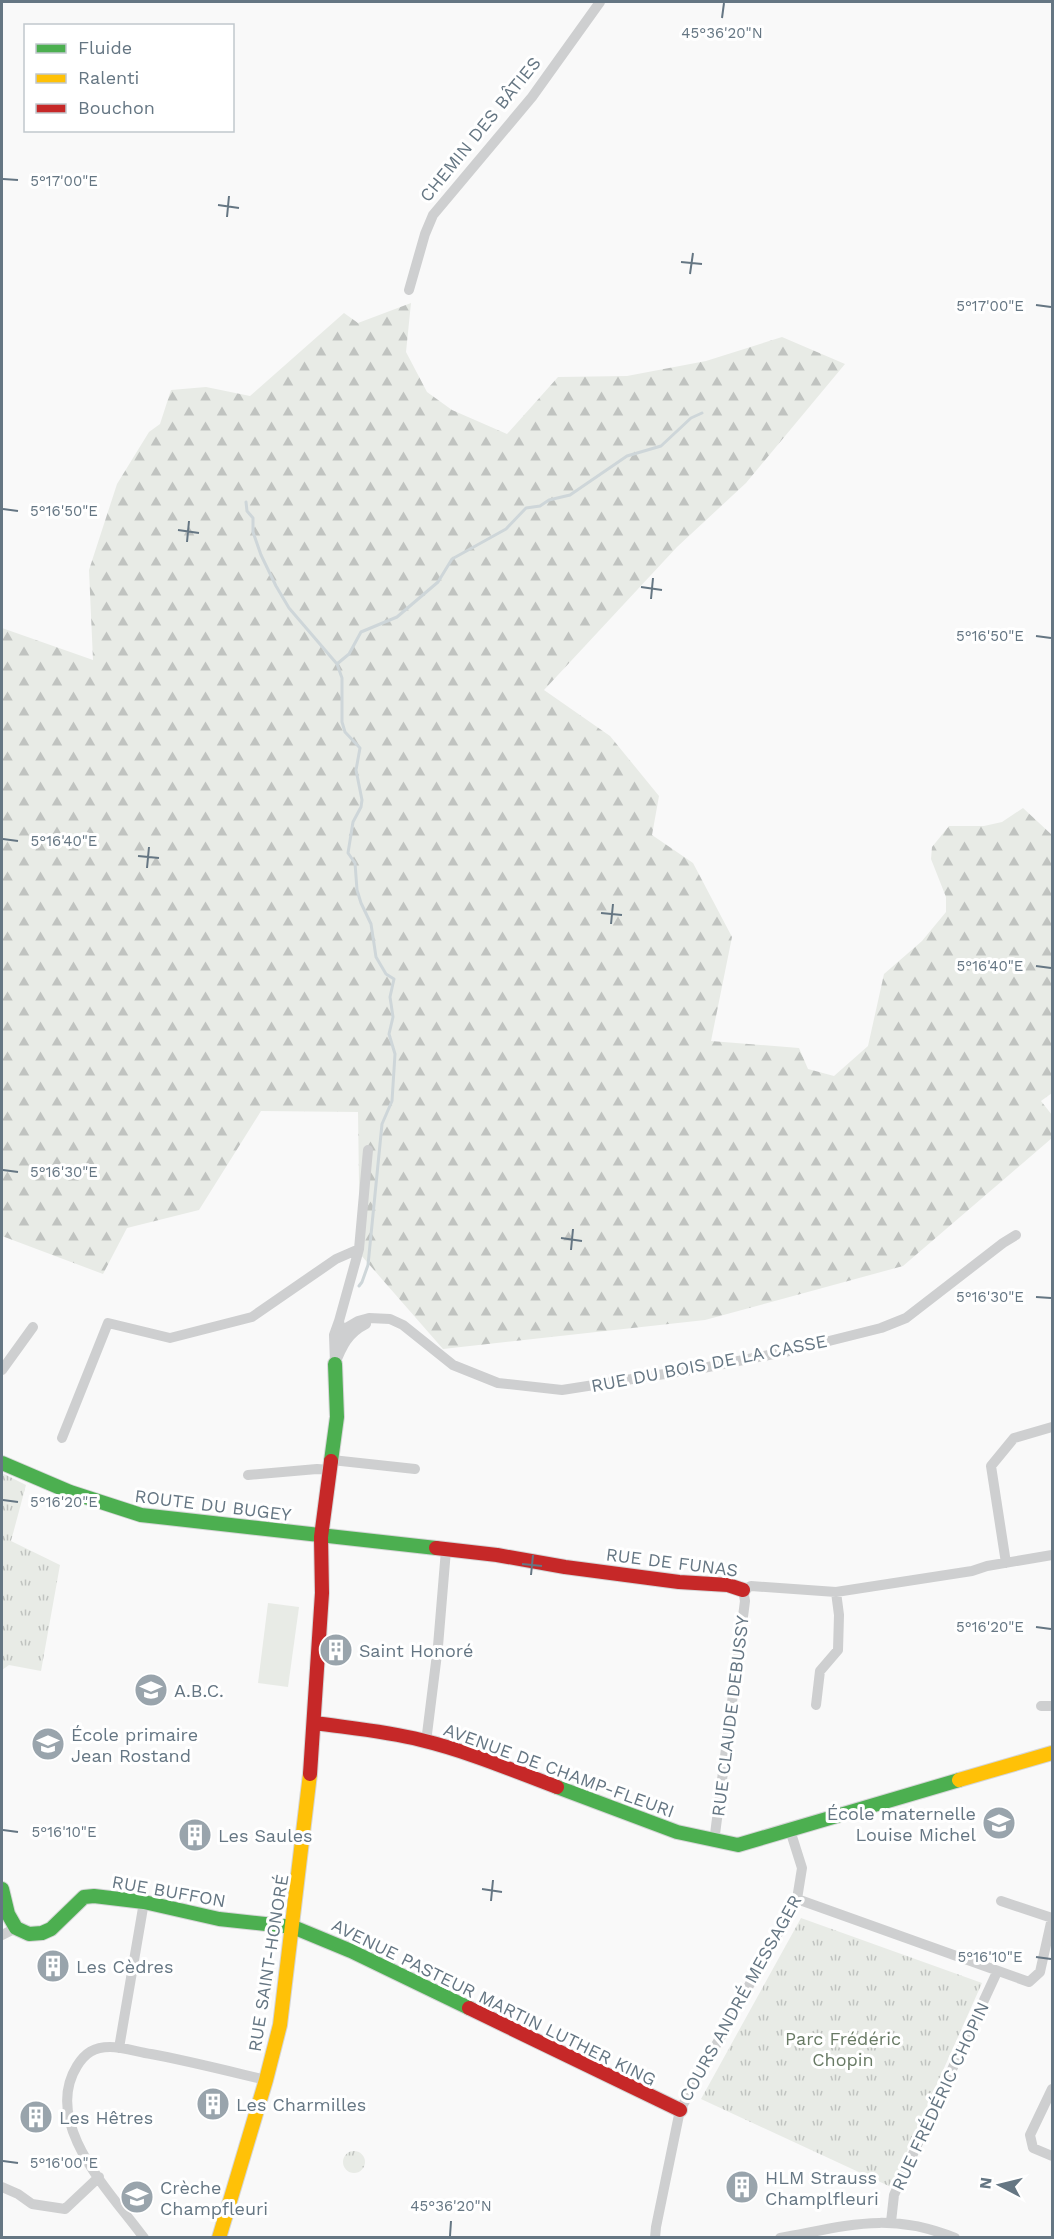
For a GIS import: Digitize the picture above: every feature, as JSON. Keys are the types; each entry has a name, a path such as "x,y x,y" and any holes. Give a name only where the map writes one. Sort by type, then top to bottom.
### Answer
{"street":[{"name":"CHEMIN DES BÂTIES","path":"409,290 425,234 433,215 532,97 600,2"},
{"path":"321,1537 337,1417 335,1364 338,1329 359,1249 368,1150"},
{"name":"RUE DU BOIS DE LA CASSE","path":"390,1319 403,1325 453,1365 498,1383 562,1389 725,1364 881,1328 906,1318 1003,1242 1016,1235"},
{"path":"62,1438 108,1323 170,1338 252,1317 336,1259 359,1249"},
{"path":"338,1329 369,1318 390,1319"},
{"path":"335,1364 343,1343 364,1325 390,1319"},
{"path":"2,1370 33,1327"},
{"path":"338,1329 343,1343"},
{"path":"1006,1563 991,1466 1014,1438 1053,1427"},
{"name":"ROUTE DU BUGEY","path":"2,1463 110,1508 141,1515 321,1537"},
{"path":"248,1475 317,1469 331,1465 416,1470"},
{"name":"RUE DE FUNAS","path":"321,1537 446,1550 646,1578 728,1585 743,1590 751,1586 836,1592 972,1571 987,1566 1053,1555"},
{"name":"RUE SAINT-HONORÉ","path":"219,2238 267,2080 280,2025 315,1723 322,1593 321,1537"},
{"path":"426,1742 438,1646 446,1550"},
{"name":"RUE CLAUDE DEBUSSY","path":"714,1842 745,1601 743,1590"},
{"path":"816,1705 820,1671 838,1650 839,1615 836,1592"},
{"name":"AVENUE DE CHAMP-FLEURI","path":"315,1723 426,1742 466,1754 674,1830 714,1842 738,1845 1053,1753"},
{"name":"COURS ANDRÉ MESSAGER","path":"656,2238 656,2227 680,2110 798,1899 802,1868 790,1830"},
{"path":"2,1889 8,1914 16,1928 2,1935"},
{"name":"RUE BUFFON","path":"16,1928 29,1934 42,1933 51,1929 84,1897 94,1896 144,1902 219,1919 293,1928"},
{"path":"798,1899 1029,1982 1040,1972 1053,1918 1001,1900"},
{"path":"119,2048 144,1902"},
{"name":"AVENUE PASTEUR MARTIN LUTHER KING","path":"293,1928 351,1951 680,2110"},
{"name":"RUE FRÉDÉRIC CHOPIN","path":"891,2222 894,2195 997,1972"},
{"path":"144,2238 83,2155 73,2134 67,2108 69,2086 74,2071 84,2056 94,2049 119,2048 267,2080"},
{"path":"1053,2089 1030,2135 1033,2148 1053,2156"},
{"path":"2,2187 32,2204 65,2209 99,2177"},
{"path":"780,2238 867,2222 891,2222 918,2226 955,2238"}],"green space":[{"path":"411,303 406,352 427,392 452,410 507,434 558,377 627,376 706,361 782,337 845,364 746,483 677,547 544,690 610,736 659,796 652,835 693,863 732,937 711,1041 799,1048 808,1069 834,1076 868,1046 884,974 922,941 946,912 946,897 931,859 932,847 949,826 984,826 1002,822 1023,808 1052,835 1052,1093 1041,1101 1052,1115 1052,1138 903,1266 705,1320 443,1349 360,1254 358,1112 261,1111 199,1210 127,1228 103,1274 2,1236 2,628 93,660 89,570 117,484 149,432 160,424 171,390 206,387 250,396 344,313 358,323"},
{"path":"2,1473 26,1485 11,1541 60,1565 41,1671 9,1665 2,1670"},
{"path":"268,1603 299,1607 288,1687 258,1683"},
{"name":"Parc Frédéric Chopin","path":"801,1918 982,1983 891,2187 701,2099"},
{"path":"354,2151 362,2154 365,2162 362,2170 354,2173 346,2170 343,2162 346,2154"}],"waterway":[{"path":"337,664 349,654 361,632 397,617 438,582 452,559 506,529 526,508 540,506 549,500 570,495 627,456 661,446 691,418 702,413"},
{"path":"246,502 247,511 253,518 253,532 261,555 276,586 289,608 337,664 342,678 342,722 345,732 360,748 356,770 362,800 353,822 348,853 355,863 357,890 371,924 376,957 386,974 394,979 390,997 393,1017 389,1034 395,1054 392,1101 382,1124 368,1265 359,1286"}],"traffic: fast":[{"path":"331,1461 337,1417 335,1364"},
{"path":"2,1463 70,1492 141,1515 436,1548"},
{"path":"557,1787 677,1832 738,1845 959,1780"},
{"path":"2,1889 8,1914 16,1928 29,1934 42,1933 51,1929 84,1897 94,1896 144,1902 219,1919 293,1927 351,1951 469,2008"}],"traffic: slow":[{"path":"959,1780 1052,1753"},
{"path":"219,2238 280,2025 310,1774"}],"traffic: jam":[{"path":"310,1774 322,1593 321,1537 331,1461"},
{"path":"436,1548 679,1582 728,1585 743,1590"},
{"path":"315,1723 395,1734 438,1744 557,1787"},
{"path":"469,2008 680,2110"}],"place":[{"name":"Saint Honoré","path":"336,1650"},
{"name":"A.B.C.","path":"151,1690"},
{"name":"École primaire Jean Rostand","path":"48,1744"},
{"name":"École maternelle Louise Michel","path":"999,1823"},
{"name":"Les Saules","path":"195,1835"},
{"name":"Les Cèdres","path":"53,1966"},
{"name":"Les Charmilles","path":"213,2104"},
{"name":"Les Hêtres","path":"36,2117"},
{"name":"HLM Strauss Champlfleuri","path":"742,2187"},
{"name":"Crèche Champfleuri","path":"137,2197"}]}
